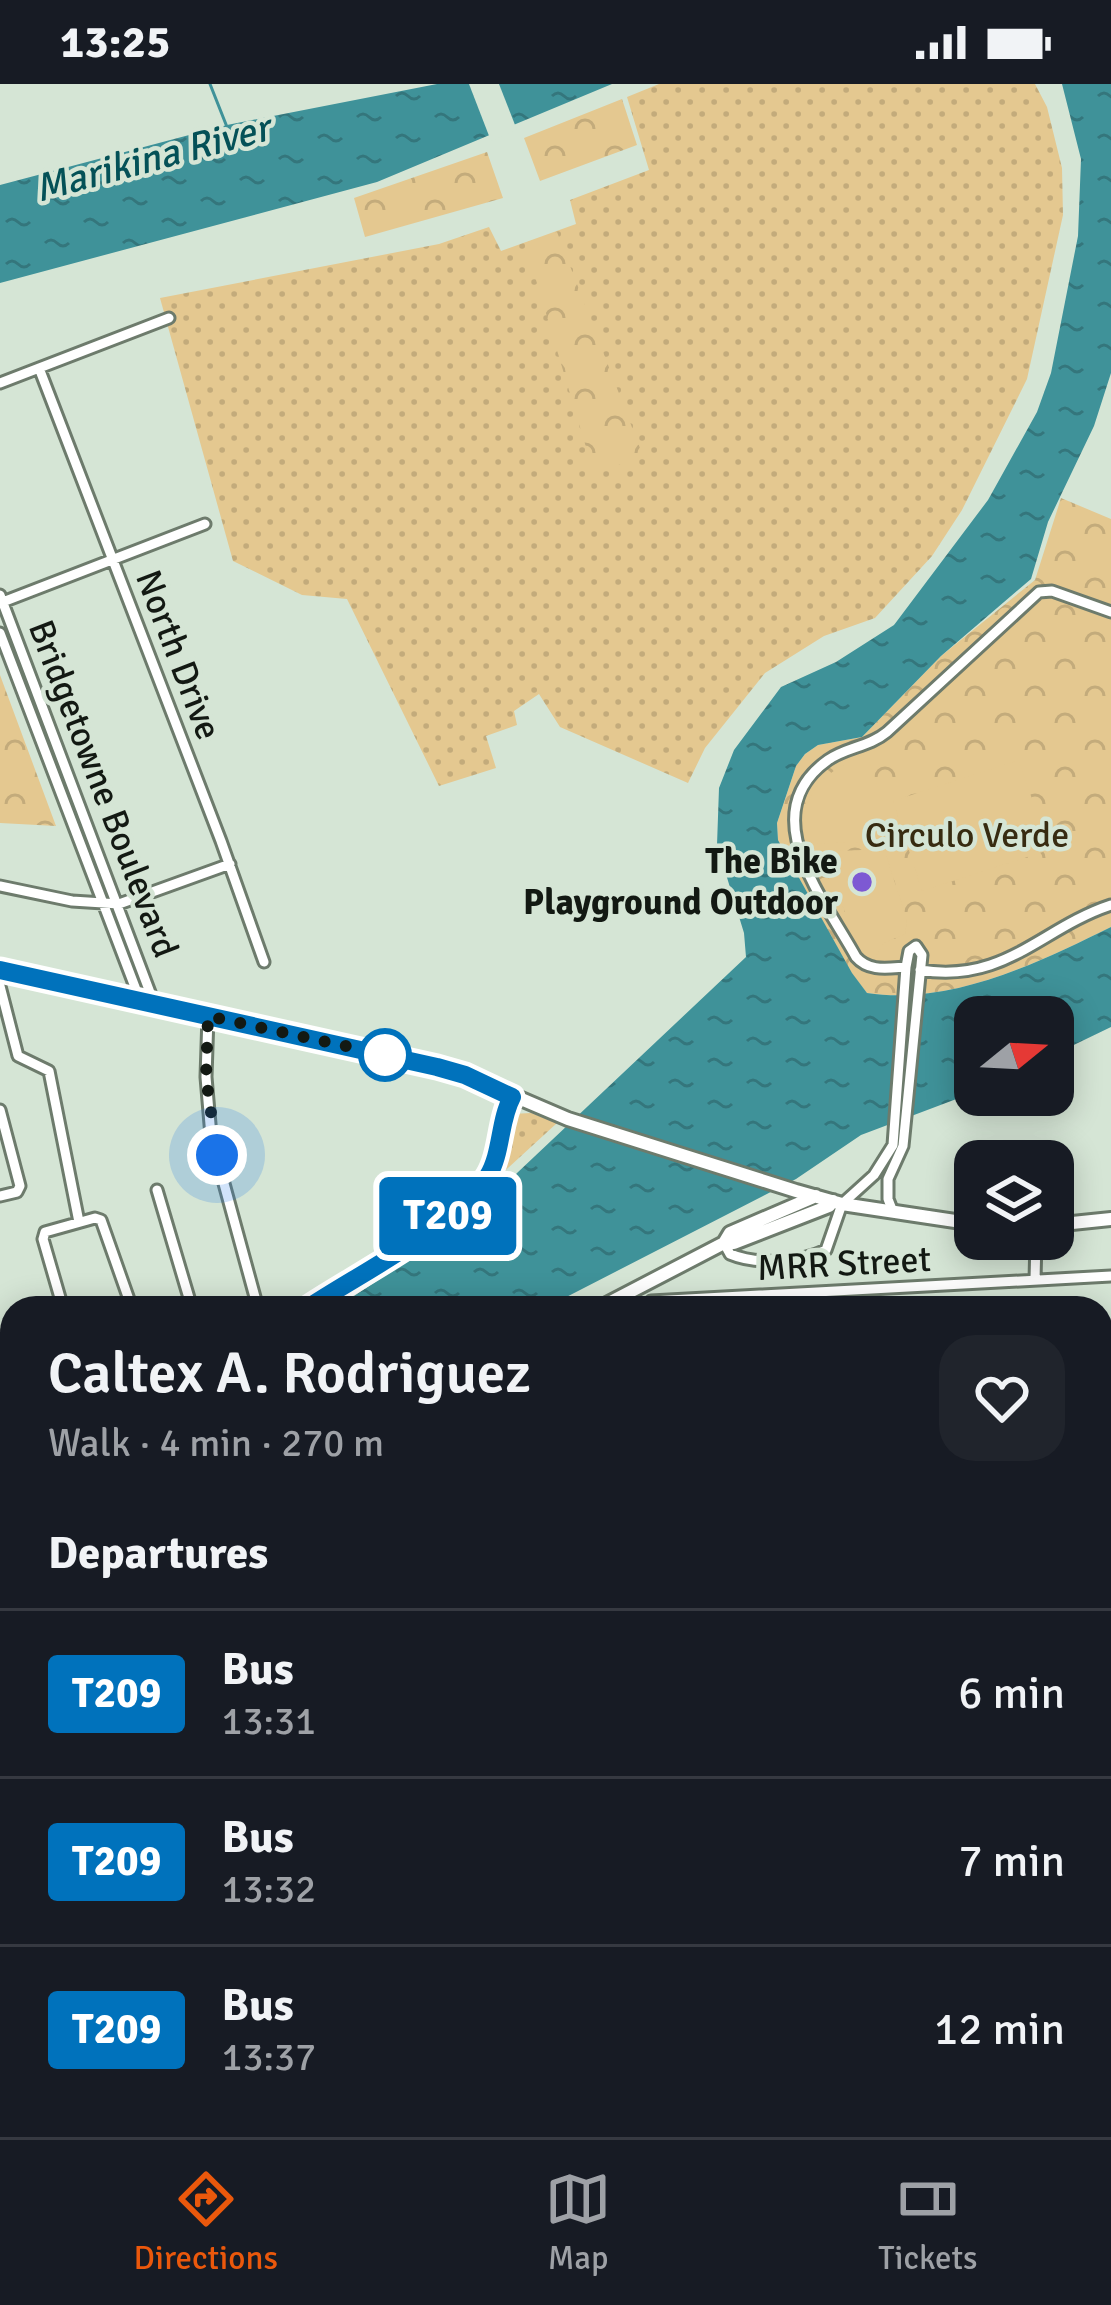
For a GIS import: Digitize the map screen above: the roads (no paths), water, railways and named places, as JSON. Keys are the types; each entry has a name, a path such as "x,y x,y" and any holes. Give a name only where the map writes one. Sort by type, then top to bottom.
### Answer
{"main road":[{"path":"0,970 437,1067 568,1119 796,1191 954,1221"},
{"path":"724,1243 730,1233 816,1196"},
{"path":"622,1296 724,1243 838,1202"},
{"path":"1074,1223 1111,1219"}],"street":[{"path":"0,383 102,348 169,318"},
{"name":"North Drive","path":"39,368 76,451 112,560 264,962"},
{"path":"1,600 205,524"},
{"path":"1111,612 1052,591 1039,592 876,741 832,757 802,794 793,814 796,848 864,966 914,975 999,963 1111,905"},
{"name":"Bridgetowne Boulevard","path":"1,600 119,904 147,1001"},
{"name":"Bridgetowne Boulevard","path":"0,633 104,904 147,1001"},
{"path":"0,886 119,904 230,864"},
{"path":"886,1211 885,1182 898,1145 914,975"},
{"path":"0,986 18,1055 50,1071 80,1222"},
{"path":"208,1016 211,1136 255,1296"},
{"path":"327,1296 439,1222 484,1182 512,1097"},
{"path":"0,1110 20,1186 17,1192 0,1196"},
{"path":"724,1243 730,1255 746,1261 818,1255 826,1250 838,1202 874,1174 898,1145"},
{"path":"874,1174 885,1182"},
{"path":"157,1190 188,1296"},
{"path":"60,1296 45,1232 101,1220 128,1296"},
{"path":"1035,1260 1035,1280"},
{"name":"MRR Street","path":"789,1296 1111,1276"},
{"path":"644,1284 648,1296"}],"water":[{"name":"Marikina River","path":"437,84 612,84 377,182 0,283 0,185 227,125"},
{"path":"1062,84 1111,84 1111,373 1094,426 1048,522 1031,579 941,656 862,737 818,745 805,754 796,766 777,823 778,840 867,993 930,993 961,987 1024,967 1111,927 1111,1027 1074,1045 1074,996 954,996 954,1100 861,1135 796,1179 568,1296 354,1296 465,1222 746,957 744,933 717,845 719,788 734,750 781,687 836,662 894,625 988,500 1037,412 1051,373 1078,236 1081,159"}],"waterway":[{"name":"Marikina River","path":"210,84 227,127"}],"place":[{"name":"The Bike Playground Outdoor","path":"862,882"}],"park label":[{"name":"Circulo Verde","path":"967,835"}]}
